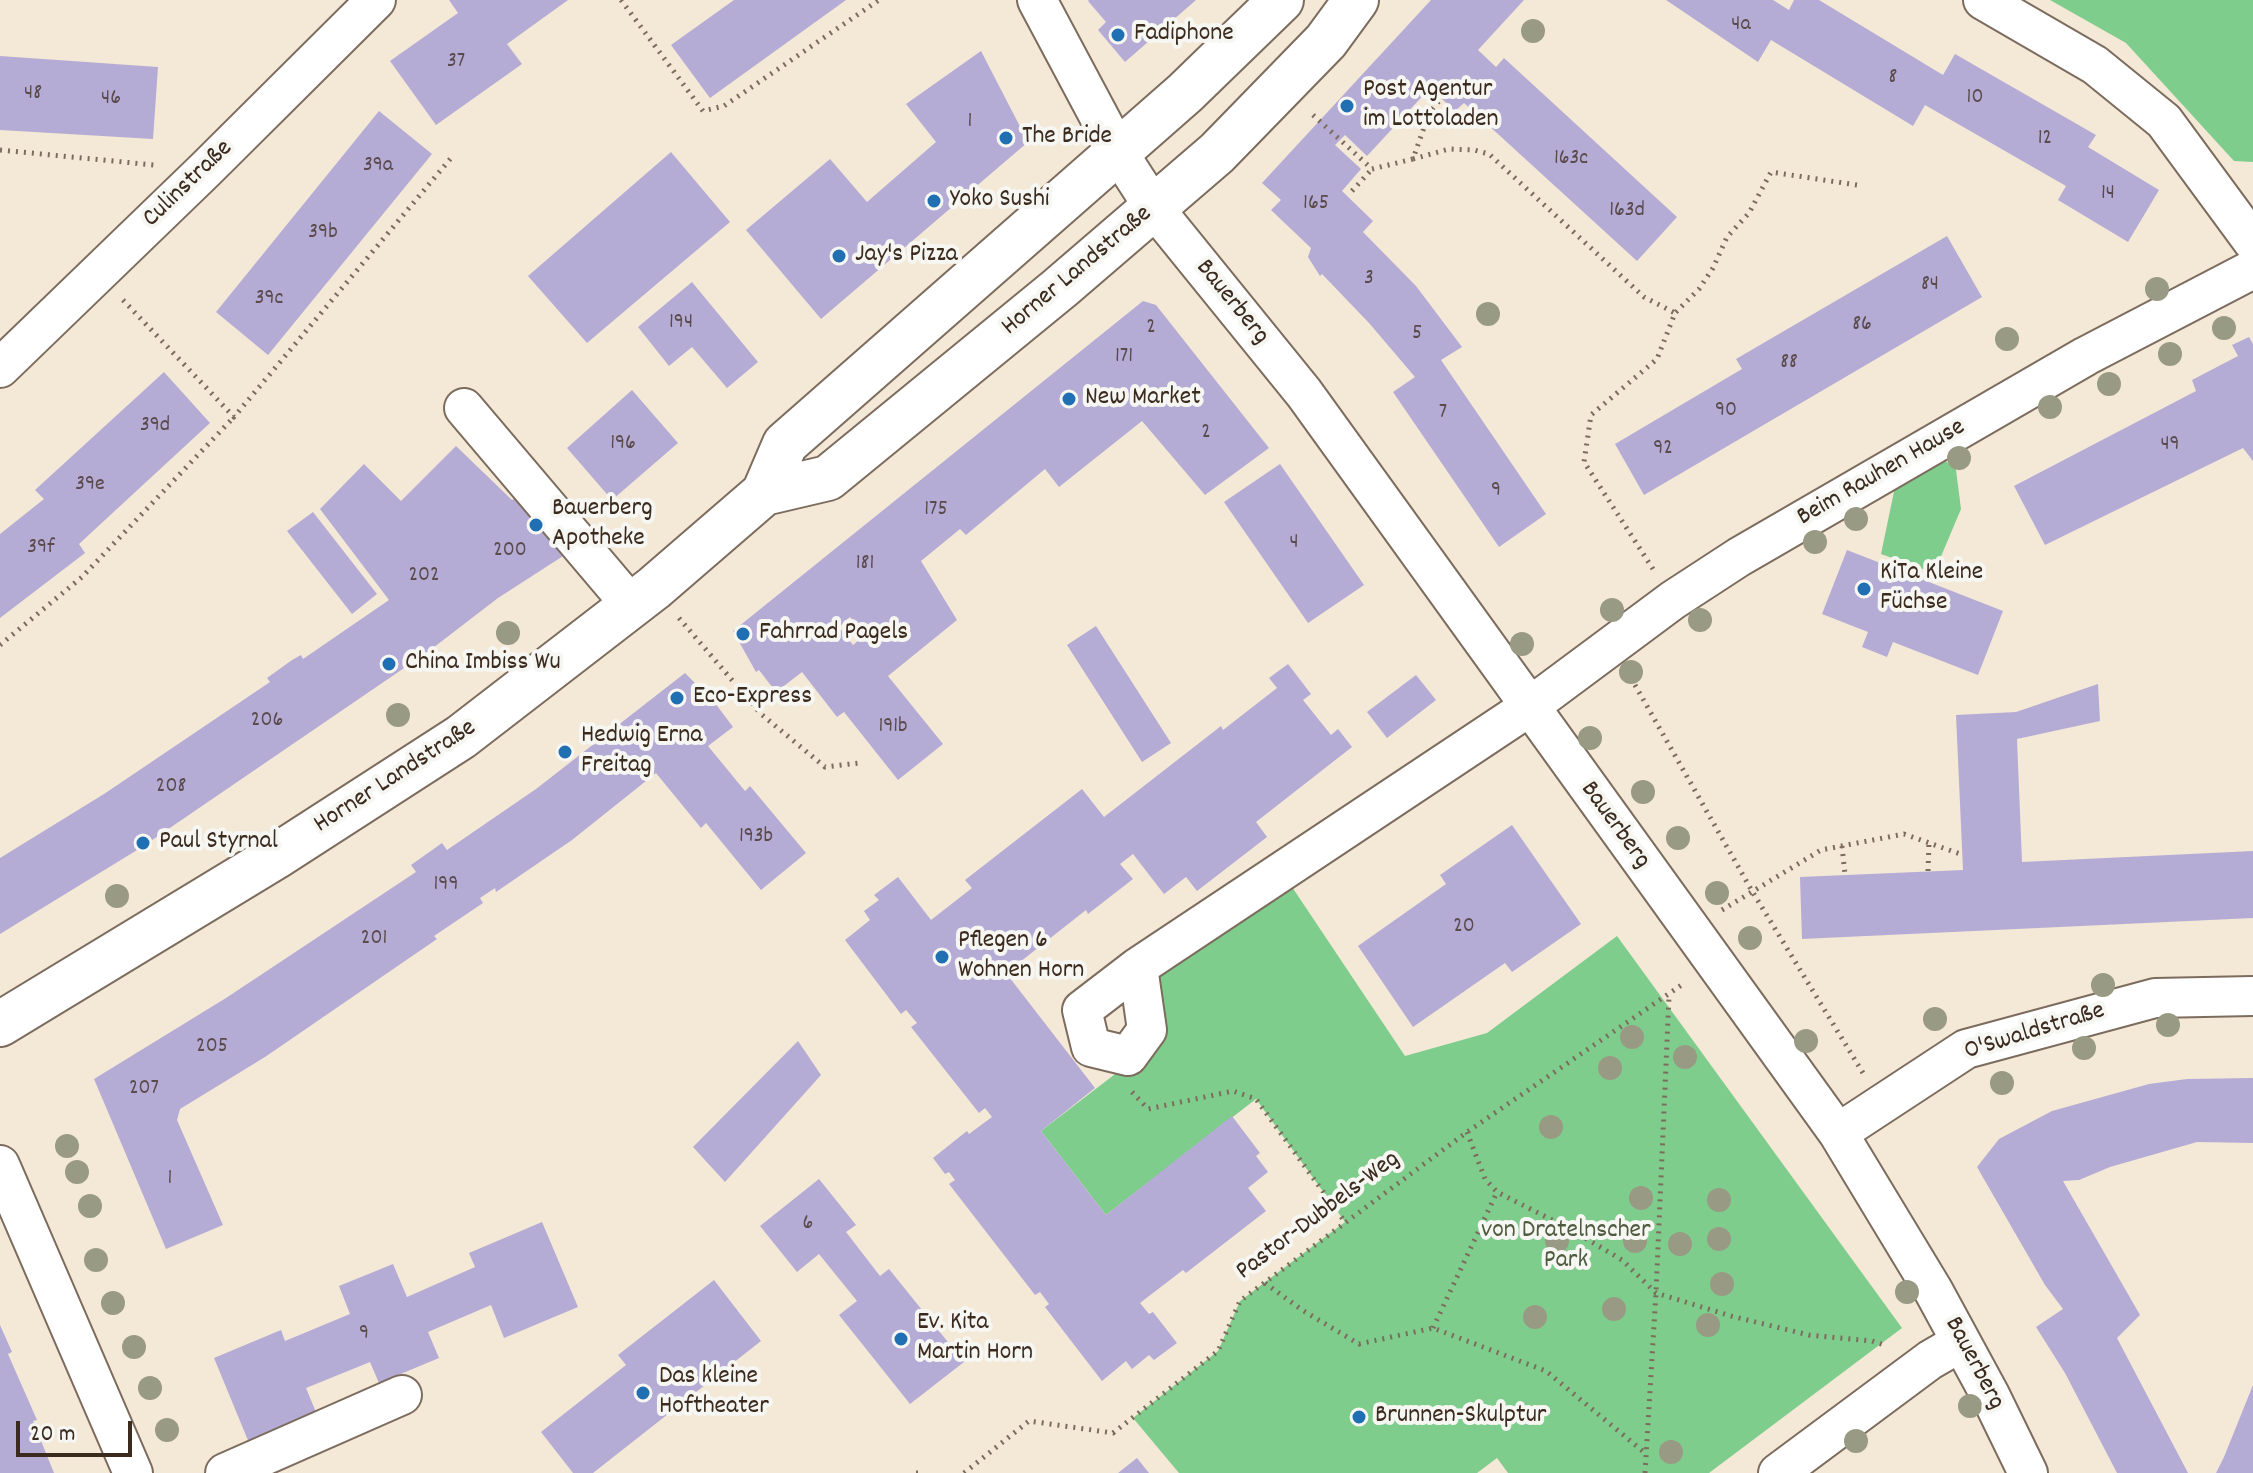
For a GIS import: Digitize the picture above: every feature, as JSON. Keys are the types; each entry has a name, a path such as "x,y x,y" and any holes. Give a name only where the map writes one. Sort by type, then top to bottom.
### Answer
{"main road":[{"name":"Horner Landstraße","path":"0,1024 275,857 461,737 631,605 764,493 785,444 1199,80 1281,0"},
{"name":"Horner Landstraße","path":"764,493 828,478 1154,208 1217,153 1283,86 1326,41 1356,0"}],"street":[{"name":"Culinstraße","path":"0,368 376,0"},
{"name":"Bauerberg","path":"1037,0 1118,152 1154,208 1304,393 1838,1133 1933,1290 1945,1351 2028,1473"},
{"path":"1983,0 2095,65 2164,121 2253,242"},
{"name":"Beim Rauhen Hause","path":"1091,1047 1082,1010 1138,967 1529,707 1673,600 1739,557 2073,364 2253,269"},
{"path":"464,408 631,605"},
{"path":"1091,1047 1128,1056 1147,1030 1138,967"},
{"name":"O'Swaldstraße","path":"1838,1133 1966,1049 2155,998 2253,996"},
{"path":"0,1165 133,1473"},
{"path":"1778,1473 1945,1351"},
{"path":"225,1473 402,1395"}],"path":[{"path":"621,0 703,111 724,106 879,0"},
{"path":"1283,86 1372,169"},
{"path":"1413,159 1429,113 1439,101"},
{"path":"1352,191 1372,169 1449,149 1489,154 1644,297 1675,313"},
{"path":"0,150 205,170"},
{"path":"0,645 82,577 234,417 451,158"},
{"path":"1673,600 1584,462 1591,415 1657,359 1675,313 1699,289 1727,237 1749,213 1771,172 1857,185"},
{"path":"99,274 234,417"},
{"path":"1611,645 1752,891 1882,1104"},
{"path":"707,652 761,714 825,767 859,763"},
{"path":"1690,931 1821,850 1904,834 1963,855"},
{"path":"1928,871 1929,843"},
{"path":"1842,846 1845,875"},
{"name":"Pastor-Dubbels-Weg","path":"964,1473 1029,1421 1113,1433 1218,1351 1240,1301 1467,1132 1669,995 1712,962"},
{"path":"1645,1473 1669,995"},
{"path":"1091,1047 1148,1109 1233,1091 1256,1099 1345,1222"},
{"path":"1467,1132 1485,1179 1497,1192 1622,1260 1656,1293 1809,1335 1945,1351"},
{"path":"1433,1328 1497,1192"},
{"path":"1265,1283 1302,1310 1359,1344 1433,1328 1546,1371 1645,1453"}],"green space":[{"path":"2050,0 2253,0 2253,162 2234,161 2126,43"},
{"path":"1943,459 1956,470 1961,509 1934,573 1881,554 1896,482"},
{"name":"von Dratelnscher Park","path":"1288,881 1405,1056 1487,1033 1617,936 1902,1328 1709,1473 1508,1473 1497,1458 1477,1473 1179,1473 1133,1418 1218,1351 1240,1301 1345,1222 1256,1099 1106,1215 1041,1131 1162,1038 1157,966"}],"building":[{"path":"449,0 568,0 507,44 522,64 436,125 390,61 458,13"},
{"path":"734,0 846,0 710,98 671,45"},
{"path":"1089,0 1196,0 1125,62 1098,30 1106,22"},
{"path":"1431,0 1524,0 1478,50 1496,67 1504,58 1677,217 1637,261 1464,103 1455,111 1430,88 1367,156 1345,135 1335,145 1361,169 1342,191 1373,221 1363,232 1416,286 1462,347 1441,360 1546,514 1499,547 1393,392 1415,377 1369,323 1322,274 1320,276 1308,257 1311,248 1271,210 1281,200 1262,183"},
{"path":"1666,0 1773,0 1789,10 1794,0 1819,0 1943,75 1955,54 2096,135 2088,147 2159,190 2128,242 2058,200 2066,186 1925,105 1913,126 1771,40 1758,62"},
{"path":"981,51 1028,142 821,319 746,230 830,159 867,202 936,142 906,104"},
{"path":"0,56 158,67 153,139 0,130"},
{"path":"379,111 432,154 268,355 216,312"},
{"path":"671,152 730,222 587,343 528,276"},
{"path":"1947,236 1982,297 1644,495 1615,444 1742,369 1736,359"},
{"path":"692,282 758,362 727,388 692,347 669,366 638,327"},
{"path":"1143,301 1156,305 1269,448 1205,495 1142,421 1059,487 1045,469 966,535 960,529 921,561 957,620 888,676 943,744 898,780 844,712 837,717 802,672 776,692 759,670 756,672 733,631","holes":["850,617 864,636 853,645 839,627"]},
{"path":"2249,337 2253,344 2253,461 2243,448 2045,545 2014,486 2196,391 2192,380 2238,356 2232,345"},
{"path":"164,372 210,423 79,544 85,553 0,618 0,534 44,499 35,490"},
{"path":"632,390 678,443 612,500 567,448"},
{"path":"456,446 512,500 523,495 574,549 498,598 429,651 142,847 0,934 0,858 104,794 270,682 267,678 292,660 301,655 303,659 389,600 320,509 364,464 401,501"},
{"path":"1280,464 1364,585 1308,623 1224,502"},
{"path":"313,512 377,594 352,614 287,531"},
{"path":"1847,550 2003,611 1978,675 1893,642 1887,657 1862,647 1868,632 1822,614"},
{"path":"1096,626 1171,743 1142,762 1067,645"},
{"path":"1288,664 1311,694 1303,700 1331,735 1338,729 1352,747 1256,822 1267,837 1197,891 1186,877 1164,894 1133,854 1120,864 1133,879 1088,914 1086,910 1006,973 1095,1088 1041,1131 1106,1215 1232,1116 1260,1153 1256,1156 1268,1172 1248,1188 1266,1211 1186,1273 1183,1270 1140,1303 1149,1314 1153,1312 1177,1343 1154,1360 1149,1355 1132,1369 1126,1361 1102,1381 1045,1307 1049,1304 1040,1292 1035,1295 949,1184 955,1180 949,1172 945,1174 933,1158 967,1131 969,1134 992,1117 985,1108 979,1113 911,1027 917,1023 906,1010 901,1014 845,940 870,920 864,911 879,900 874,895 898,877 931,920 972,888 965,880 1082,789 1104,817 1221,726 1223,730 1277,688 1269,678"},
{"path":"685,673 715,703 733,727 708,746 745,791 750,786 806,853 761,890 706,823 701,828 656,773 572,840 496,892 495,888 480,898 483,903 434,936 437,939 265,1057 180,1109 177,1120 223,1225 166,1249 94,1079 226,998 416,872 411,865 442,843 447,850 536,789"},
{"path":"1416,675 1436,700 1387,738 1367,712"},
{"path":"2098,684 2100,721 2017,739 2022,862 2253,851 2253,918 1802,939 1800,877 1963,870 1956,715 2016,712"},
{"path":"1512,825 1581,924 1512,972 1505,963 1413,1027 1358,946 1446,884 1440,875"},
{"path":"798,1041 821,1075 725,1182 693,1147"},
{"path":"2253,1078 2253,1143 2197,1142 2110,1167 2079,1180 2063,1181 2140,1315 2117,1338 2188,1473 2117,1473 2065,1373 2036,1327 2063,1309 2045,1285 1977,1167 1999,1139 2052,1111 2149,1084 2187,1079"},
{"name":"Ev. Kita Martin Horn","path":"819,1179 856,1225 846,1232 880,1276 889,1269 964,1362 910,1404 839,1315 857,1301 819,1254 797,1272 760,1226"},
{"path":"542,1222 578,1307 504,1338 491,1305 428,1332 439,1358 379,1383 370,1362 306,1388 320,1422 252,1450 214,1358 281,1330 285,1341 350,1314 339,1286 393,1264 407,1297 475,1267 469,1253"},
{"path":"714,1280 761,1341 593,1473 573,1473 541,1432 626,1365 618,1355"},
{"path":"0,1325 12,1352 8,1354 37,1420 33,1421 54,1473 0,1473"},
{"path":"2253,1385 2253,1473 2216,1473 2224,1457"},
{"path":"1137,1458 1149,1473 1118,1473"}],"place":[{"name":"Fadiphone","path":"1118,35"},
{"name":"Post Agentur im Lottoladen","path":"1347,106"},
{"name":"The Bride","path":"1006,138"},
{"name":"Yoko Sushi","path":"934,201"},
{"name":"Jay's Pizza","path":"839,256"},
{"name":"New Market","path":"1069,399"},
{"name":"Bauerberg Apotheke","path":"536,525"},
{"name":"KiTa Kleine Füchse","path":"1864,589"},
{"name":"Fahrrad Pagels","path":"743,634"},
{"name":"China Imbiss Wu","path":"389,664"},
{"name":"Eco-Express","path":"677,698"},
{"name":"Hedwig Erna Freitag","path":"565,752"},
{"name":"Paul Styrnal","path":"143,843"},
{"name":"Pflegen 6 Wohnen Horn","path":"942,957"},
{"name":"Ev. Kita Martin Horn","path":"901,1339"},
{"name":"Das kleine Hoftheater","path":"643,1393"},
{"name":"Brunnen-Skulptur","path":"1359,1417"}]}
